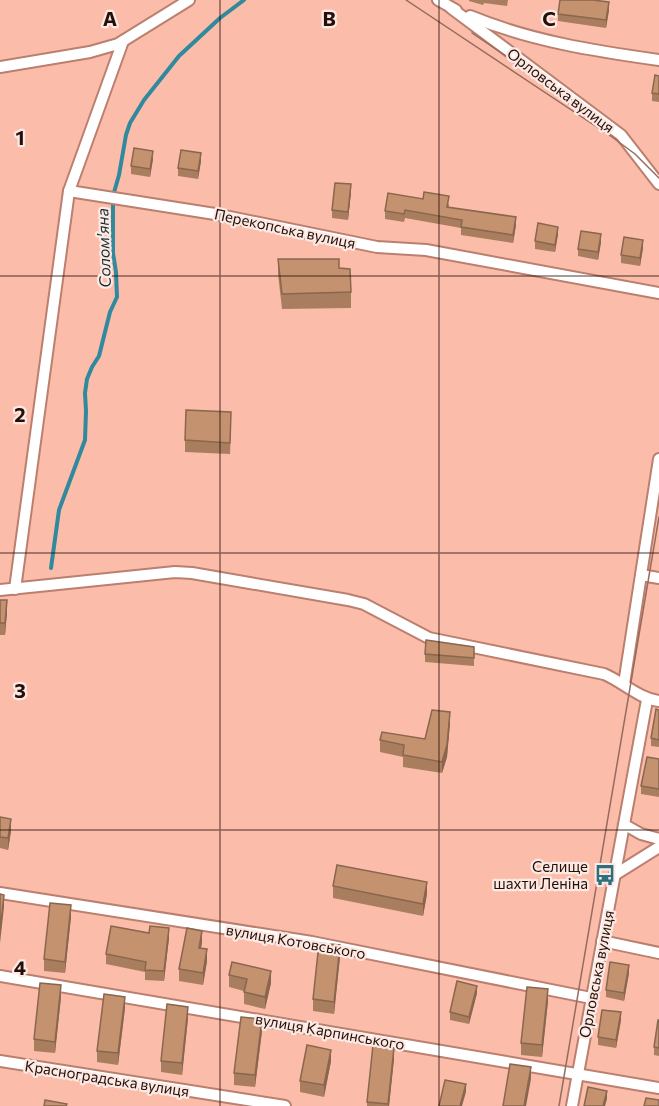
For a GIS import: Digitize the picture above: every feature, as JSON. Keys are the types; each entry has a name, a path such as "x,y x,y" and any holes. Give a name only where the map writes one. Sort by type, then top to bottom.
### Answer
{"street":[{"path":"0,67 90,52 123,41 189,0"},
{"path":"438,0 451,8 500,28 573,47 659,60"},
{"name":"Орловська вулиця","path":"451,8 621,135 659,184"},
{"path":"15,589 69,191 123,41"},
{"name":"Перекопська вулиця","path":"69,191 215,214 377,247 426,250 659,293"},
{"path":"624,684 659,459"},
{"path":"0,590 175,572 192,573 364,604 429,638 603,674 653,700"},
{"path":"640,575 659,578"},
{"name":"Орловська вулиця","path":"572,1106 625,825 653,700"},
{"path":"625,825 641,834 659,839"},
{"path":"616,874 659,847"},
{"name":"вулиця Котовського","path":"0,893 312,942 591,998"},
{"path":"602,941 659,953"},
{"name":"вулиця Карпинського","path":"0,976 659,1088"},
{"name":"Красноградська вулиця","path":"0,1060 285,1106"}],"building":[{"path":"560,0 609,2 606,20 558,14"},
{"path":"655,75 659,76 659,94 652,93"},
{"path":"134,148 153,151 150,169 131,166"},
{"path":"181,150 201,153 198,171 178,168"},
{"path":"335,183 351,184 348,212 332,210"},
{"path":"424,192 449,196 447,207 516,217 513,235 461,227 462,220 405,210 404,214 385,211 388,193 423,199"},
{"path":"538,223 558,227 555,245 535,241"},
{"path":"581,231 601,234 598,252 578,249"},
{"path":"624,237 643,240 640,258 621,255"},
{"path":"278,259 339,259 339,268 350,269 351,292 282,294"},
{"path":"186,410 231,412 230,443 185,440"},
{"path":"0,600 7,600 5,623 0,623"},
{"path":"426,640 474,647 474,658 425,654"},
{"path":"656,709 659,710 659,740 651,738"},
{"path":"432,710 450,712 447,745 442,762 403,755 404,745 380,740 382,732 425,739"},
{"path":"647,757 659,759 659,789 641,786"},
{"path":"0,817 11,819 8,838 0,837"},
{"path":"337,865 427,882 423,904 333,886"},
{"path":"0,894 4,895 0,932"},
{"path":"50,903 71,905 65,962 44,959"},
{"path":"111,926 149,933 150,926 169,928 164,971 145,970 146,962 106,954"},
{"path":"187,928 202,931 199,948 207,949 203,973 179,969"},
{"path":"319,943 340,945 334,1002 313,999"},
{"path":"232,962 271,971 265,997 244,992 247,979 229,975"},
{"path":"610,962 629,965 624,993 606,990"},
{"path":"457,981 477,986 469,1017 450,1012"},
{"path":"40,983 61,985 55,1042 34,1039"},
{"path":"527,987 548,989 542,1045 521,1043"},
{"path":"104,994 125,997 118,1053 97,1051"},
{"path":"167,1004 188,1007 182,1063 161,1061"},
{"path":"602,1010 621,1012 616,1040 598,1037"},
{"path":"241,1017 262,1019 255,1075 234,1073"},
{"path":"659,1020 659,1048 654,1047"},
{"path":"307,1045 331,1050 324,1085 300,1081"},
{"path":"373,1045 394,1048 388,1104 367,1102"},
{"path":"510,1064 531,1067 524,1106 503,1106"},
{"path":"445,1080 466,1084 460,1106 439,1106"},
{"path":"588,1087 607,1091 603,1106 584,1106"},
{"path":"646,1098 659,1100 659,1106 644,1106"},
{"path":"45,1100 67,1104 66,1106 44,1106"}],"waterway":[{"name":"Солом'яна","path":"51,568 59,510 85,440 87,379 99,356 110,312 117,297 113,253 113,196 130,123 144,100 179,56 220,18 244,0"}],"tram line":[{"path":"406,0 612,137 635,154 659,178"},
{"path":"472,33 582,107"},
{"path":"559,1106 659,517"}],"place":[{"name":"Селище шахти Леніна","path":"605,875"}]}
